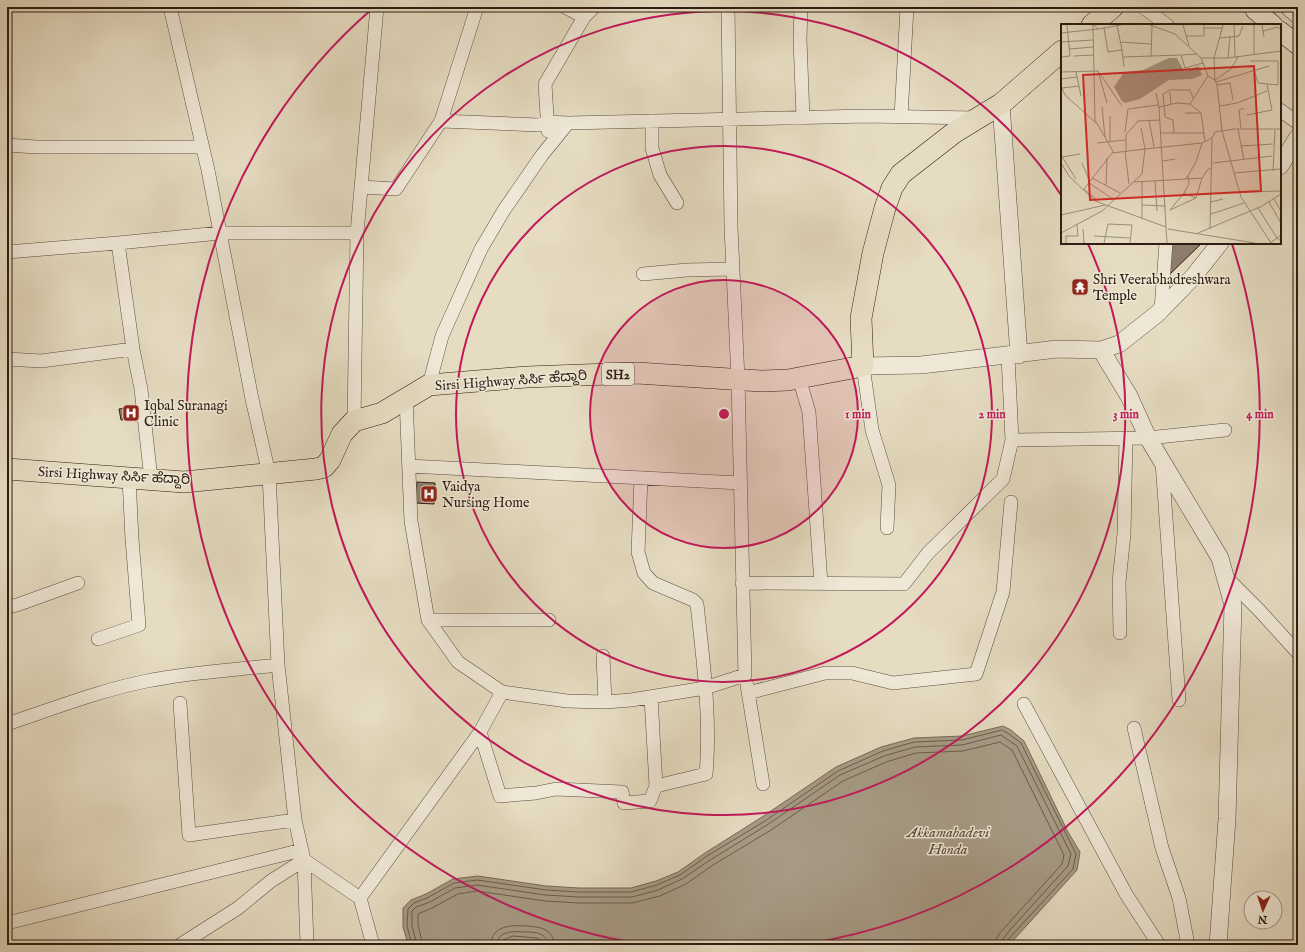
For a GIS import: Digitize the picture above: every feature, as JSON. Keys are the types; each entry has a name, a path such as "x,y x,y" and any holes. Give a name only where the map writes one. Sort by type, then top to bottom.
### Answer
{"main road":[{"path":"1093,24 1112,7"},
{"path":"1254,7 1255,10 1272,24"},
{"path":"1290,7 1298,14"},
{"path":"1281,31 1298,46"},
{"path":"863,366 861,318 873,253 892,188 901,174 955,132 1001,104 1061,52"},
{"name":"Sirsi Highway ಸಿರ್ಸಿ ಹೆದ್ದಾರಿ","path":"7,469 184,482 316,469 324,467 330,460 342,434 354,421 382,413 429,385 527,377 637,373 761,381 788,380 863,366"}],"street":[{"path":"170,7 202,147 252,399 269,474 278,665 295,820 303,855 307,945"},
{"path":"354,421 357,233 377,7"},
{"path":"361,187 396,189 441,121 478,7"},
{"path":"565,7 584,17"},
{"path":"549,145 545,84 584,17 594,7"},
{"path":"728,7 731,227 738,379 745,675 763,784"},
{"path":"801,7 800,39 803,118"},
{"path":"901,117 907,7"},
{"path":"1143,7 1166,24"},
{"path":"742,583 904,584 928,553 1003,479 1012,440 1013,355 1001,104"},
{"path":"1281,111 1298,123"},
{"path":"441,121 539,125 548,122 901,117 977,118"},
{"path":"652,121 652,148 656,162 660,175 677,203"},
{"path":"429,385 442,336 482,249 504,210 549,145 568,122"},
{"path":"1281,164 1298,138"},
{"path":"7,145 36,147 202,147"},
{"path":"7,252 220,233 357,233"},
{"path":"118,243 133,349 141,389 151,479"},
{"path":"1161,310 1166,244"},
{"path":"887,528 889,485 872,430 863,366 921,364 1057,349 1101,350 1119,344 1161,310 1193,277 1219,244"},
{"path":"643,274 687,270 733,269"},
{"path":"7,359 41,361 133,349"},
{"path":"1101,350 1129,396 1148,438 1220,558 1233,605 1227,820 1218,945"},
{"path":"799,378 809,412 820,584"},
{"path":"406,398 411,521 428,620 458,662 502,692 567,701 605,702 631,700 705,688 745,675"},
{"path":"1012,440 1148,438 1225,430"},
{"path":"1120,633 1119,582 1124,534 1126,438"},
{"path":"1162,462 1179,700"},
{"path":"409,466 740,483"},
{"path":"98,639 139,625 129,478"},
{"path":"641,478 638,552 644,573 654,583 693,600 697,604 708,715 708,753 706,774 656,786"},
{"path":"748,693 824,673 852,673 893,683 976,674 1003,592 1011,502"},
{"path":"1225,576 1259,610 1298,653"},
{"path":"7,607 17,605 78,583"},
{"path":"428,620 549,620"},
{"path":"603,656 605,702"},
{"path":"7,724 145,681 178,675 278,665"},
{"path":"360,898 480,732 502,692"},
{"path":"480,732 500,796 536,793 556,789 622,792 624,803 650,801 656,786 651,697"},
{"path":"180,703 189,835 295,820"},
{"path":"1024,704 1126,894 1159,945"},
{"path":"1134,728 1162,848 1179,898 1188,945"},
{"path":"180,945 238,908 303,855"},
{"path":"7,922 303,855 360,898 373,945"}],"water":[{"name":"Akkamahadevi Honda","path":"1003,726 1011,730 1024,741 1068,832 1080,852 1077,870 1009,945 541,945 536,942 513,940 502,945 408,944 403,927 403,908 411,900 426,894 453,879 478,876 546,886 579,888 631,888 656,881 678,872 836,767 881,747 914,738 962,736"}],"building":[{"path":"1171,244 1201,244 1170,274"},
{"path":"137,406 139,418 121,420 119,409"},
{"path":"417,482 435,483 434,504 415,503"}],"place":[{"name":"Shri Veerabhadreshwara Temple","path":"1080,287"},
{"name":"Iqbal Suranagi Clinic","path":"131,413"},
{"name":"Vaidya Nursing Home","path":"429,494"}]}
